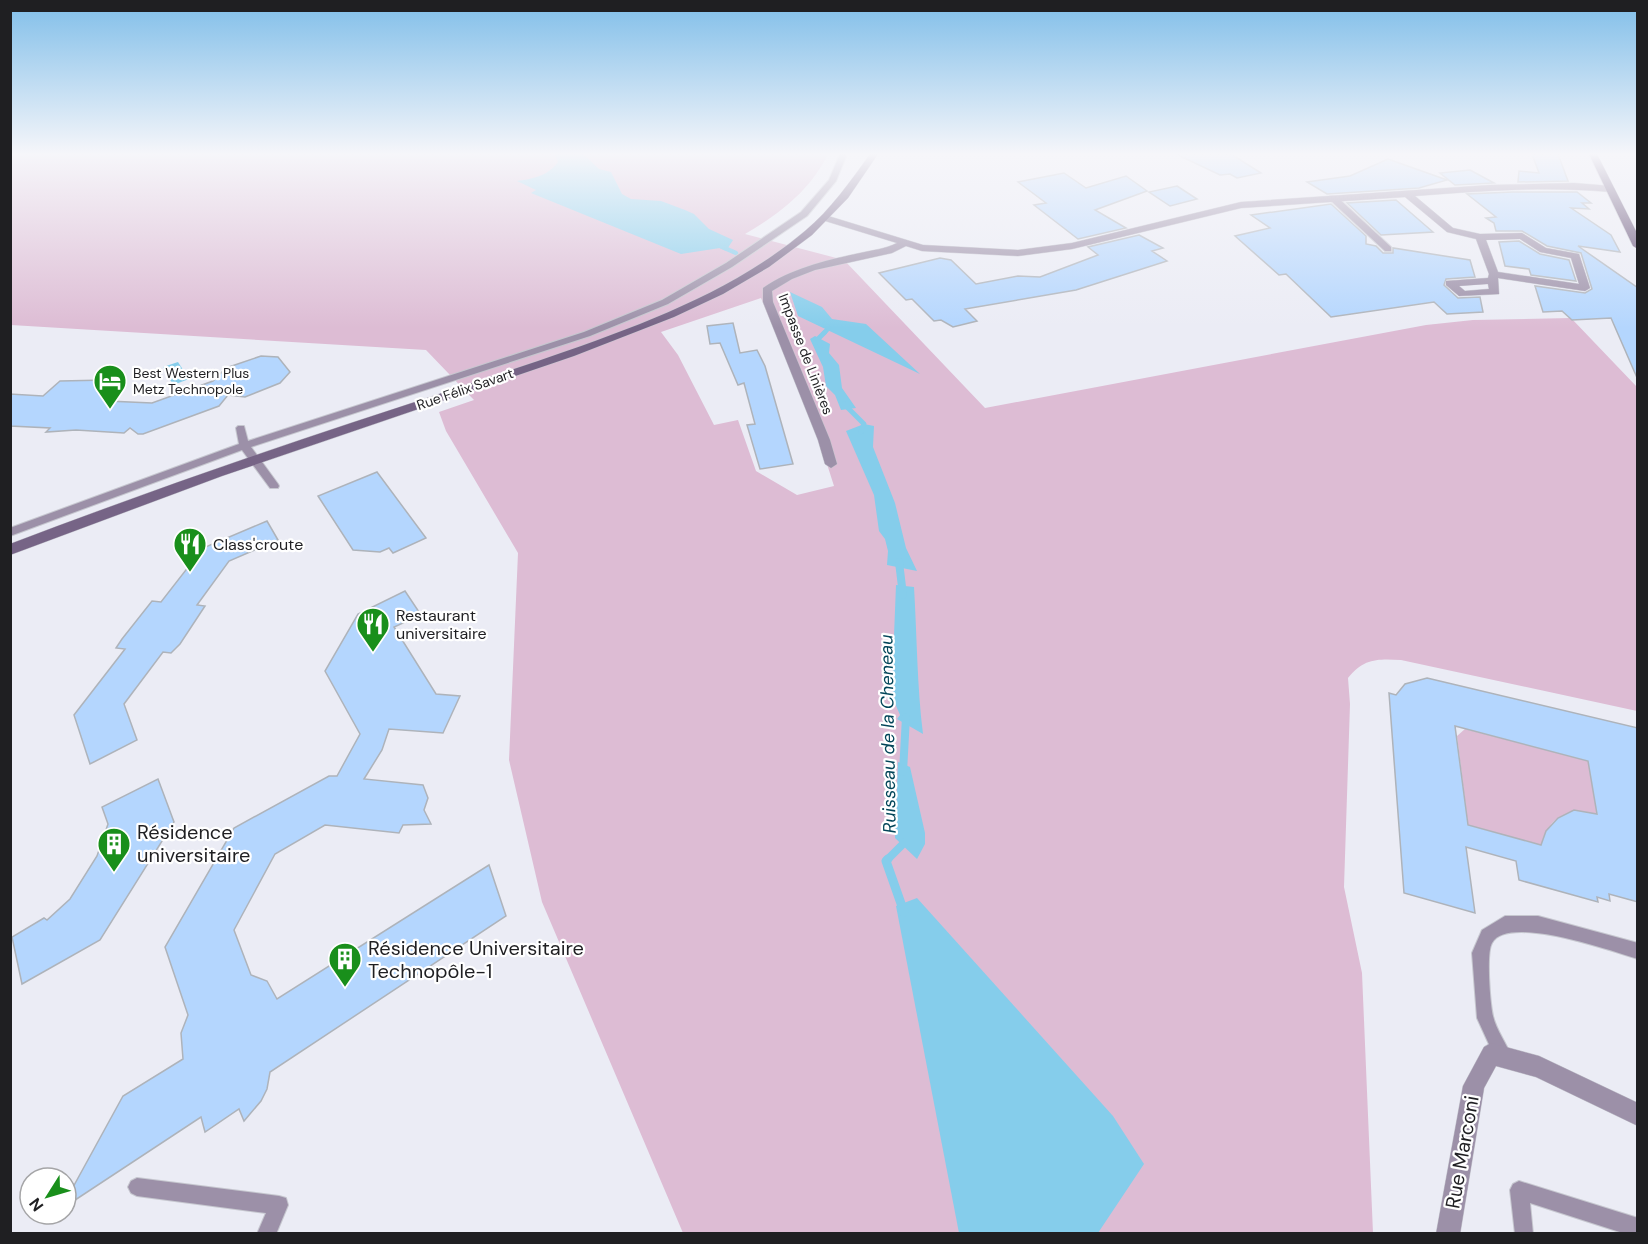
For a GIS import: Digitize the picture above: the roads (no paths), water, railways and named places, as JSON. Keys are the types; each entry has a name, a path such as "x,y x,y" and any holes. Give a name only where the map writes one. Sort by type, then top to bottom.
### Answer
{"main road":[{"path":"1622,212 1638,246"}],"street":[{"name":"Rue Félix Savart","path":"10,550 255,460 603,342 683,309 749,274 781,252 831,212"},
{"path":"825,218 934,250 1018,253 1072,246 1212,212"},
{"path":"1429,212 1450,230 1480,237 1522,236 1543,250 1575,256 1585,288 1493,277 1480,237"},
{"name":"Impasse de Linières","path":"831,464 824,440 768,302 767,290 784,278 807,270 886,252 904,243"},
{"name":"Rue Marconi","path":"1448,1233 1474,1086 1491,1054 1504,1058"},
{"path":"1504,1058 1539,1067 1638,1115"}],"lane":[{"path":"10,532 244,446 587,334 665,302 762,245 806,212"},
{"path":"1347,212 1388,249"},
{"path":"241,428 244,446 274,486"},
{"path":"1504,1058 1485,1018 1480,953 1487,935 1505,924 1538,924 1638,951"},
{"path":"137,1187 279,1205 266,1233"},
{"path":"1524,1233 1519,1190 1638,1228"}],"water":[{"path":"578,212 690,212 709,229 733,240 726,251 720,248 681,254"},
{"path":"790,292 822,307 832,319 866,324 920,374 798,316"},
{"path":"815,336 830,344 829,353 839,365 842,388 856,408 841,410 835,395 826,386 823,367 810,339"},
{"path":"178,362 189,379 173,385 163,367"},
{"path":"864,424 874,426 873,447 895,503 906,548 917,571 887,565 888,551 885,539 879,531 874,495 846,431"},
{"path":"896,585 914,587 923,734 897,719 900,715 894,701 892,687"},
{"path":"898,762 910,767 925,833 925,844 917,859 895,838"},
{"path":"917,898 1113,1116 1144,1164 1098,1233 959,1233 896,906"}],"waterway":[{"name":"Ruisseau de la Cheneau","path":"720,246 736,253"},
{"name":"Ruisseau de la Cheneau","path":"821,346 818,339 829,328 825,324"},
{"name":"Ruisseau de la Cheneau","path":"844,404 864,424 861,432"},
{"name":"Ruisseau de la Cheneau","path":"899,562 903,595"},
{"name":"Ruisseau de la Cheneau","path":"903,772 906,717"},
{"name":"Ruisseau de la Cheneau","path":"904,912 886,861 907,840"}],"place":[{"name":"Best Western Plus Metz Technopole","path":"110,410"},
{"name":"Class'croute","path":"190,573"},
{"name":"Restaurant universitaire","path":"373,653"},
{"name":"Résidence universitaire","path":"114,873"},
{"name":"Résidence Universitaire Technopôle-1","path":"345,988"}]}
